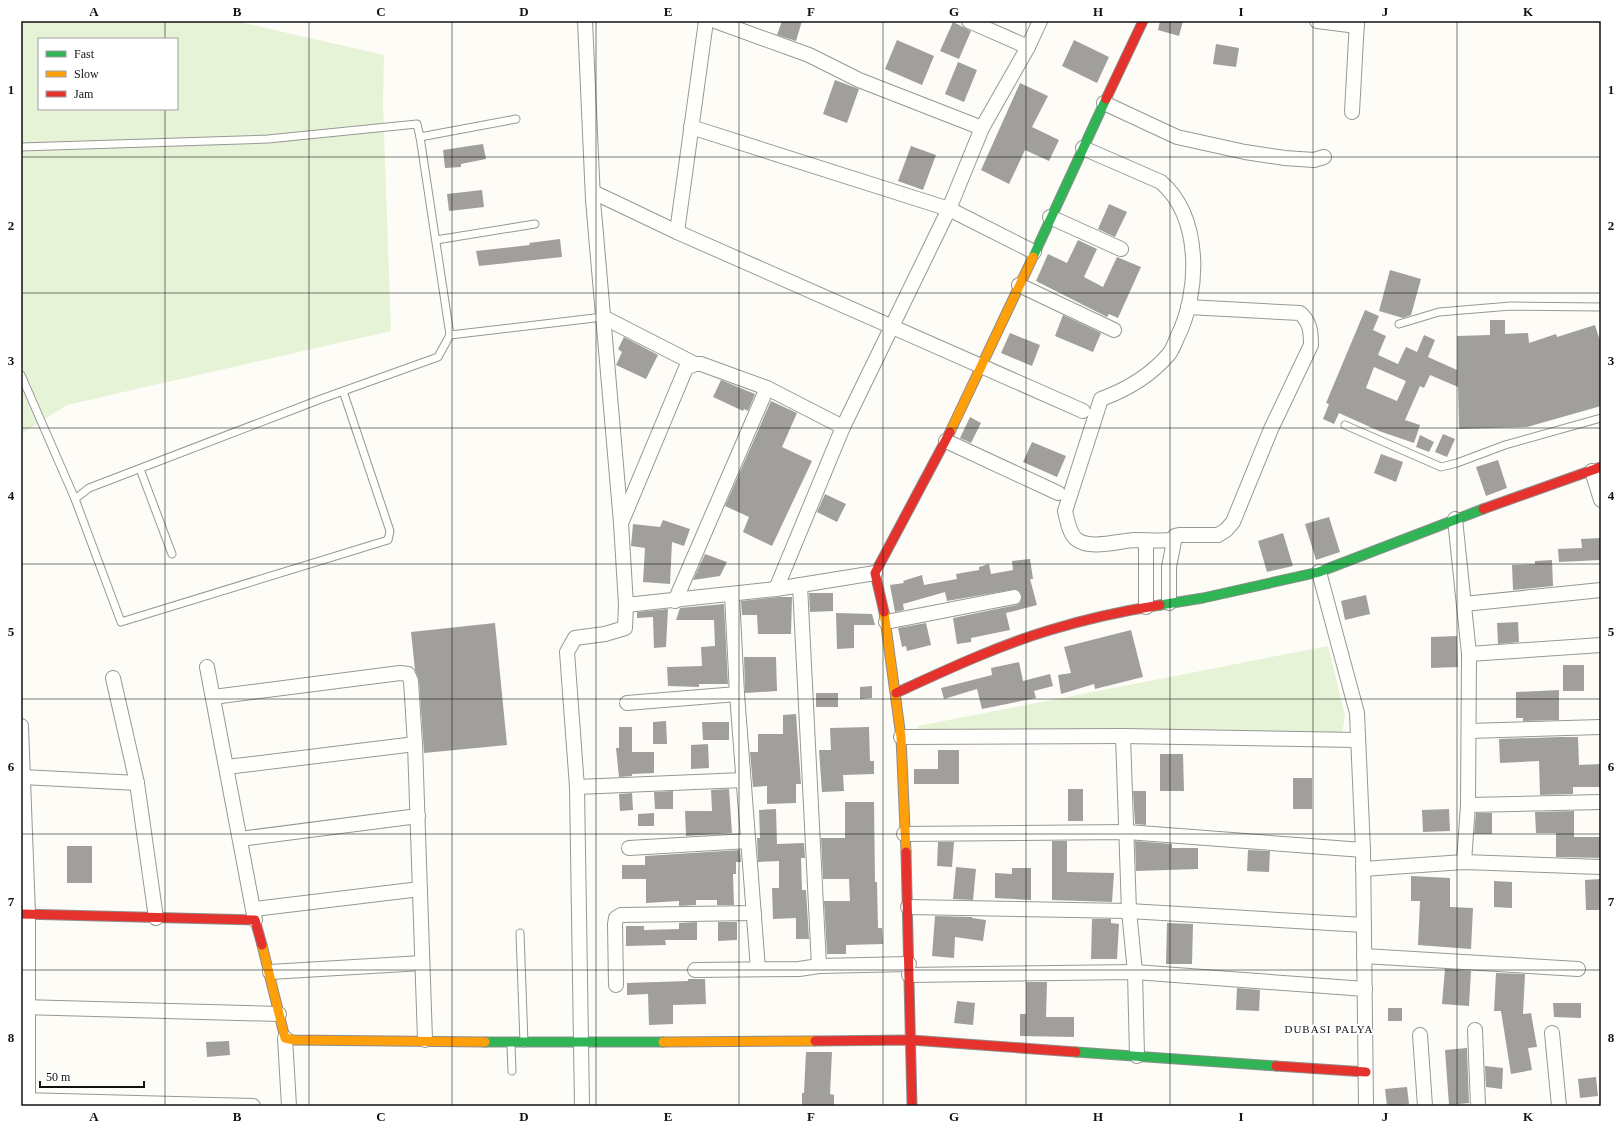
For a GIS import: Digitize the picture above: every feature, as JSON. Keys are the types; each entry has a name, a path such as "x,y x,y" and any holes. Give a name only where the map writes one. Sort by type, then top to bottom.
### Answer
{"street":[{"path":"582,1106 578,787 567,652 575,638 605,634 625,628 626,605 621,523 593,192 585,21"},
{"path":"676,232 706,21"},
{"path":"715,21 809,55 859,80 982,128"},
{"path":"969,21 1028,47"},
{"path":"776,589 843,427 949,209 982,128 1028,47 1040,21"},
{"path":"912,1106 908,906 901,737 886,622 875,573 946,441 1143,21"},
{"path":"1317,21 1357,23 1352,112"},
{"path":"1104,103 1177,137 1245,152 1278,157 1314,160 1324,157"},
{"path":"691,127 949,209 1034,252"},
{"path":"1083,148 1161,182 1171,190 1186,221 1194,256 1193,282 1184,324 1169,354 1143,377 1114,394 1101,399 1064,511 1076,539 1082,542 1101,544 1133,540 1174,540"},
{"path":"593,192 676,232 1083,411"},
{"path":"1050,217 1121,249"},
{"path":"1019,285 1114,330"},
{"path":"1169,603 1169,567 1175,536 1218,535 1226,530 1233,522 1271,429 1311,345 1312,329 1300,313 1188,307"},
{"path":"603,317 695,364"},
{"path":"621,523 686,368 695,364 701,364 767,388 843,427"},
{"path":"675,601 767,388"},
{"path":"946,441 1058,493"},
{"path":"896,693 959,664 1050,630 1146,607 1203,598 1319,572 1455,519 1596,469 1601,500"},
{"path":"1455,519 1469,654 1468,805 1464,862"},
{"path":"1146,541 1146,607"},
{"path":"1319,572 1357,713 1363,850 1366,1106"},
{"path":"626,605 732,595 875,573"},
{"path":"800,585 819,966"},
{"path":"1464,604 1601,590"},
{"path":"732,595 737,694 758,969"},
{"path":"886,622 1014,596"},
{"path":"1469,654 1601,645"},
{"path":"207,667 254,914 270,972 285,1038 289,1106"},
{"path":"213,697 400,673 408,674 411,682 415,744 425,1040"},
{"path":"113,678 137,783 156,918"},
{"path":"627,703 737,694"},
{"path":"21,726 25,914 26,1102 253,1106"},
{"path":"1469,731 1601,727"},
{"path":"901,737 1123,736 1358,740"},
{"path":"1123,736 1129,911 1135,972 1138,1056"},
{"path":"227,767 415,744"},
{"path":"23,777 137,783"},
{"path":"578,787 743,780"},
{"path":"1468,805 1601,802"},
{"path":"240,839 418,816"},
{"path":"904,834 1127,832 1363,850"},
{"path":"629,848 748,841"},
{"path":"1363,869 1464,862 1601,867"},
{"path":"25,914 156,918 254,914 420,889"},
{"path":"908,906 1129,911 1364,925"},
{"path":"616,985 615,924 616,918 621,915 754,913"},
{"path":"1364,956 1578,969"},
{"path":"270,972 422,963"},
{"path":"695,970 799,969 819,966 909,970 1135,972 1365,989"},
{"path":"25,1008 279,1014"},
{"path":"1475,1030 1478,1106"},
{"path":"1552,1032 1559,1106"},
{"path":"1420,1035 1425,1106"},
{"path":"285,1038 294,1040 425,1040 511,1043 911,1040 1366,1072"}],"lane":[{"path":"420,137 516,119"},
{"path":"21,147 268,139 417,124 436,240 450,335 438,357 342,391 89,488 75,499"},
{"path":"436,240 535,224"},
{"path":"1399,324 1439,312 1496,307 1554,305 1601,308"},
{"path":"450,335 603,317"},
{"path":"21,375 75,499 120,622 388,540 390,531 342,391"},
{"path":"1345,425 1441,467 1458,463 1505,445 1601,418"},
{"path":"140,469 172,554"},
{"path":"520,933 524,1043"},
{"path":"511,1043 512,1072"}],"green space":[{"path":"21,21 235,21 384,55 383,105 391,331 67,405 21,434"},
{"path":"1328,646 1345,715 1340,748 918,734 918,726"}],"building":[{"path":"782,21 802,21 796,41 777,35"},
{"path":"1160,21 1183,21 1179,36 1158,30"},
{"path":"953,22 971,31 959,59 940,51"},
{"path":"897,40 934,56 922,85 885,69"},
{"path":"1074,40 1109,57 1097,83 1062,66"},
{"path":"1216,44 1239,48 1236,67 1213,64"},
{"path":"958,62 977,70 964,102 945,94"},
{"path":"835,80 859,89 847,123 823,114"},
{"path":"1020,83 1048,96 1032,127 1059,140 1049,161 1025,150 1009,184 981,170"},
{"path":"483,144 486,159 461,164 461,167 445,168 443,150"},
{"path":"911,146 936,155 923,190 898,181"},
{"path":"482,190 484,207 449,211 447,194"},
{"path":"1109,204 1127,212 1115,237 1098,229"},
{"path":"560,239 562,257 479,266 476,251 530,245 529,243"},
{"path":"1078,240 1097,249 1084,277 1103,287 1117,257 1141,267 1118,318 1109,314 1107,317 1036,281 1048,254 1067,263"},
{"path":"1390,270 1421,279 1411,315 1403,318 1379,311"},
{"path":"1365,310 1379,316 1373,330 1386,336 1378,355 1398,364 1406,347 1417,352 1424,335 1435,340 1428,357 1457,370 1457,336 1490,335 1490,320 1505,320 1505,334 1528,333 1529,343 1556,334 1557,337 1595,325 1601,344 1601,406 1527,427 1459,429 1458,387 1430,375 1424,388 1420,386 1405,420 1420,425 1414,443 1379,431 1339,413 1334,424 1323,419 1329,404 1326,403","holes":["1374,367 1406,381 1397,401 1366,388"]},
{"path":"1063,315 1101,333 1093,352 1055,336"},
{"path":"1010,333 1040,345 1032,366 1001,353"},
{"path":"624,337 658,355 646,379 616,365 622,352 618,349"},
{"path":"721,380 755,394 748,411 744,409 743,411 713,397"},
{"path":"771,401 797,413 782,447 812,461 772,546 743,532 749,517 725,506"},
{"path":"970,417 981,423 971,443 960,438"},
{"path":"1443,434 1455,439 1447,457 1435,452"},
{"path":"1420,435 1434,442 1429,452 1416,447"},
{"path":"1032,442 1066,456 1057,477 1023,462"},
{"path":"1381,454 1403,462 1396,482 1374,473"},
{"path":"1498,460 1507,488 1486,496 1476,467"},
{"path":"825,494 846,504 837,522 817,512"},
{"path":"1329,517 1340,552 1316,560 1305,524"},
{"path":"663,520 690,529 684,546 672,542 670,584 643,582 645,548 631,546 633,524 660,527"},
{"path":"1283,533 1293,566 1267,572 1258,541"},
{"path":"1601,538 1601,560 1559,562 1558,549 1582,548 1581,539"},
{"path":"705,554 727,562 720,576 693,580"},
{"path":"1030,559 1033,579 1030,579 1037,605 1006,613 1010,630 971,638 971,642 957,644 953,618 1016,605 1020,603 1022,596 1016,589 947,601 945,592 903,604 904,610 895,612 890,585 904,583 903,581 922,575 924,585 957,579 956,574 979,570 979,567 989,564 991,574 1013,570 1012,561"},
{"path":"1552,560 1553,586 1513,590 1512,565 1535,564 1535,561"},
{"path":"809,593 833,593 833,611 810,612"},
{"path":"1366,595 1370,614 1345,620 1341,601"},
{"path":"792,597 791,634 758,634 757,615 742,615 741,601"},
{"path":"724,604 728,684 699,684 699,687 668,686 667,667 702,666 701,647 715,646 714,620 676,620 680,608"},
{"path":"668,609 666,647 654,648 653,617 637,618 637,612"},
{"path":"836,613 872,614 875,625 854,625 854,648 837,649"},
{"path":"1518,622 1519,642 1498,644 1497,623"},
{"path":"495,623 507,745 424,753 419,680 415,670 411,632"},
{"path":"926,623 931,645 907,651 906,646 902,647 898,628"},
{"path":"1131,630 1143,677 1095,689 1094,684 1061,694 1058,675 1071,673 1064,647"},
{"path":"1457,636 1458,667 1431,668 1431,637"},
{"path":"744,657 776,657 777,691 745,693"},
{"path":"1019,662 1023,681 1050,674 1053,686 1034,691 1036,698 982,709 977,689 944,699 941,688 992,675 991,668"},
{"path":"1563,665 1584,665 1584,691 1563,691"},
{"path":"872,686 872,698 860,699 860,687"},
{"path":"1559,690 1559,720 1523,721 1523,718 1516,718 1516,692"},
{"path":"816,693 838,693 838,707 816,707"},
{"path":"796,714 801,784 796,784 796,803 767,804 767,786 753,787 750,752 758,752 758,734 783,734 783,715"},
{"path":"666,721 667,744 653,744 653,722"},
{"path":"702,722 729,722 729,740 703,740"},
{"path":"619,727 632,727 632,752 654,752 654,773 632,774 632,776 619,777 616,748 619,748"},
{"path":"869,727 870,761 874,761 874,774 843,775 844,791 822,792 819,750 831,750 830,728"},
{"path":"1578,737 1579,765 1601,764 1601,787 1573,787 1573,794 1540,795 1539,761 1500,763 1499,739"},
{"path":"708,744 709,768 691,769 691,745"},
{"path":"938,750 959,750 959,784 914,784 914,769 938,769"},
{"path":"1160,754 1183,754 1184,791 1160,791"},
{"path":"1293,778 1312,778 1312,809 1293,809"},
{"path":"729,789 732,833 686,836 685,811 712,811 711,790"},
{"path":"1068,789 1083,789 1083,821 1068,821"},
{"path":"673,791 673,809 655,809 654,792"},
{"path":"1133,791 1146,791 1146,825 1135,824"},
{"path":"632,793 633,810 620,811 619,794"},
{"path":"845,802 874,802 875,882 877,882 878,928 882,928 883,944 846,945 846,954 827,954 824,901 850,901 849,879 823,879 821,838 845,838"},
{"path":"776,809 777,844 804,843 805,858 801,858 802,890 806,890 809,939 796,939 796,918 773,919 772,888 779,888 779,861 758,862 757,838 760,838 759,810"},
{"path":"1449,809 1450,831 1423,832 1422,810"},
{"path":"1574,811 1574,837 1601,837 1601,858 1556,857 1556,833 1536,833 1535,812"},
{"path":"654,813 654,826 638,826 638,814"},
{"path":"1476,813 1492,813 1492,834 1474,834"},
{"path":"1052,841 1067,841 1067,872 1114,873 1112,902 1052,900"},
{"path":"1135,841 1172,844 1172,848 1198,848 1198,869 1136,871"},
{"path":"938,842 954,842 952,867 937,866"},
{"path":"67,846 92,846 92,883 67,883"},
{"path":"740,850 741,862 736,862 736,874 733,874 734,905 717,905 717,900 696,900 696,905 679,906 679,901 646,903 646,879 622,879 622,865 645,865 645,856"},
{"path":"1248,850 1270,851 1269,872 1247,871"},
{"path":"956,867 976,869 973,900 953,899"},
{"path":"1012,868 1031,868 1031,900 995,898 995,873 1012,874"},
{"path":"1411,876 1450,878 1450,907 1473,908 1471,949 1418,945 1420,901 1411,901"},
{"path":"1601,879 1601,910 1586,910 1585,880"},
{"path":"1494,881 1512,882 1512,908 1494,907"},
{"path":"935,916 972,917 986,920 983,941 955,937 954,958 932,956"},
{"path":"1092,919 1111,919 1111,923 1119,924 1117,959 1091,959"},
{"path":"697,922 697,940 665,940 666,945 626,946 626,926 644,926 644,930 679,929 679,923"},
{"path":"718,922 737,922 737,940 718,941"},
{"path":"1167,923 1193,924 1192,964 1166,964"},
{"path":"1445,969 1471,971 1469,1006 1442,1004"},
{"path":"1496,973 1525,974 1523,1014 1531,1013 1537,1047 1528,1048 1532,1070 1511,1074 1501,1011 1494,1011"},
{"path":"688,979 705,979 706,1004 673,1005 673,1024 649,1025 648,994 627,995 627,983 688,981"},
{"path":"1026,982 1047,982 1046,1017 1074,1017 1074,1037 1020,1036 1020,1014 1026,1014"},
{"path":"1237,988 1260,990 1259,1011 1236,1010"},
{"path":"957,1001 975,1003 973,1025 954,1023"},
{"path":"1553,1003 1581,1003 1581,1018 1554,1017"},
{"path":"1388,1008 1402,1008 1402,1021 1388,1021"},
{"path":"229,1041 230,1055 207,1057 206,1042"},
{"path":"1467,1048 1469,1103 1449,1105 1445,1050"},
{"path":"806,1052 832,1052 830,1094 834,1095 834,1106 802,1106"},
{"path":"1485,1066 1503,1068 1502,1089 1486,1087"},
{"path":"1596,1077 1598,1096 1580,1098 1578,1079"},
{"path":"1407,1087 1409,1104 1387,1106 1385,1089"}],"traffic: fast":[{"path":"1033,257 1106,99"},
{"path":"1160,605 1203,598 1319,572 1483,509"},
{"path":"485,1042 663,1042"},
{"path":"1076,1052 1276,1066"}],"traffic: slow":[{"path":"950,432 1033,257"},
{"path":"884,612 901,737 906,852"},
{"path":"262,945 285,1038 294,1040 485,1042"},
{"path":"663,1042 815,1041"}],"traffic: jam":[{"path":"1106,99 1143,21"},
{"path":"884,612 875,573 950,432"},
{"path":"1483,509 1601,467"},
{"path":"896,693 972,659 1030,636 1091,619 1160,605"},
{"path":"906,852 912,1106"},
{"path":"21,914 255,920 262,945"},
{"path":"815,1041 911,1040 1076,1052"},
{"path":"1276,1066 1366,1072"}],"district":[{"name":"DUBASI PALYA","path":"1329,1029"}]}
